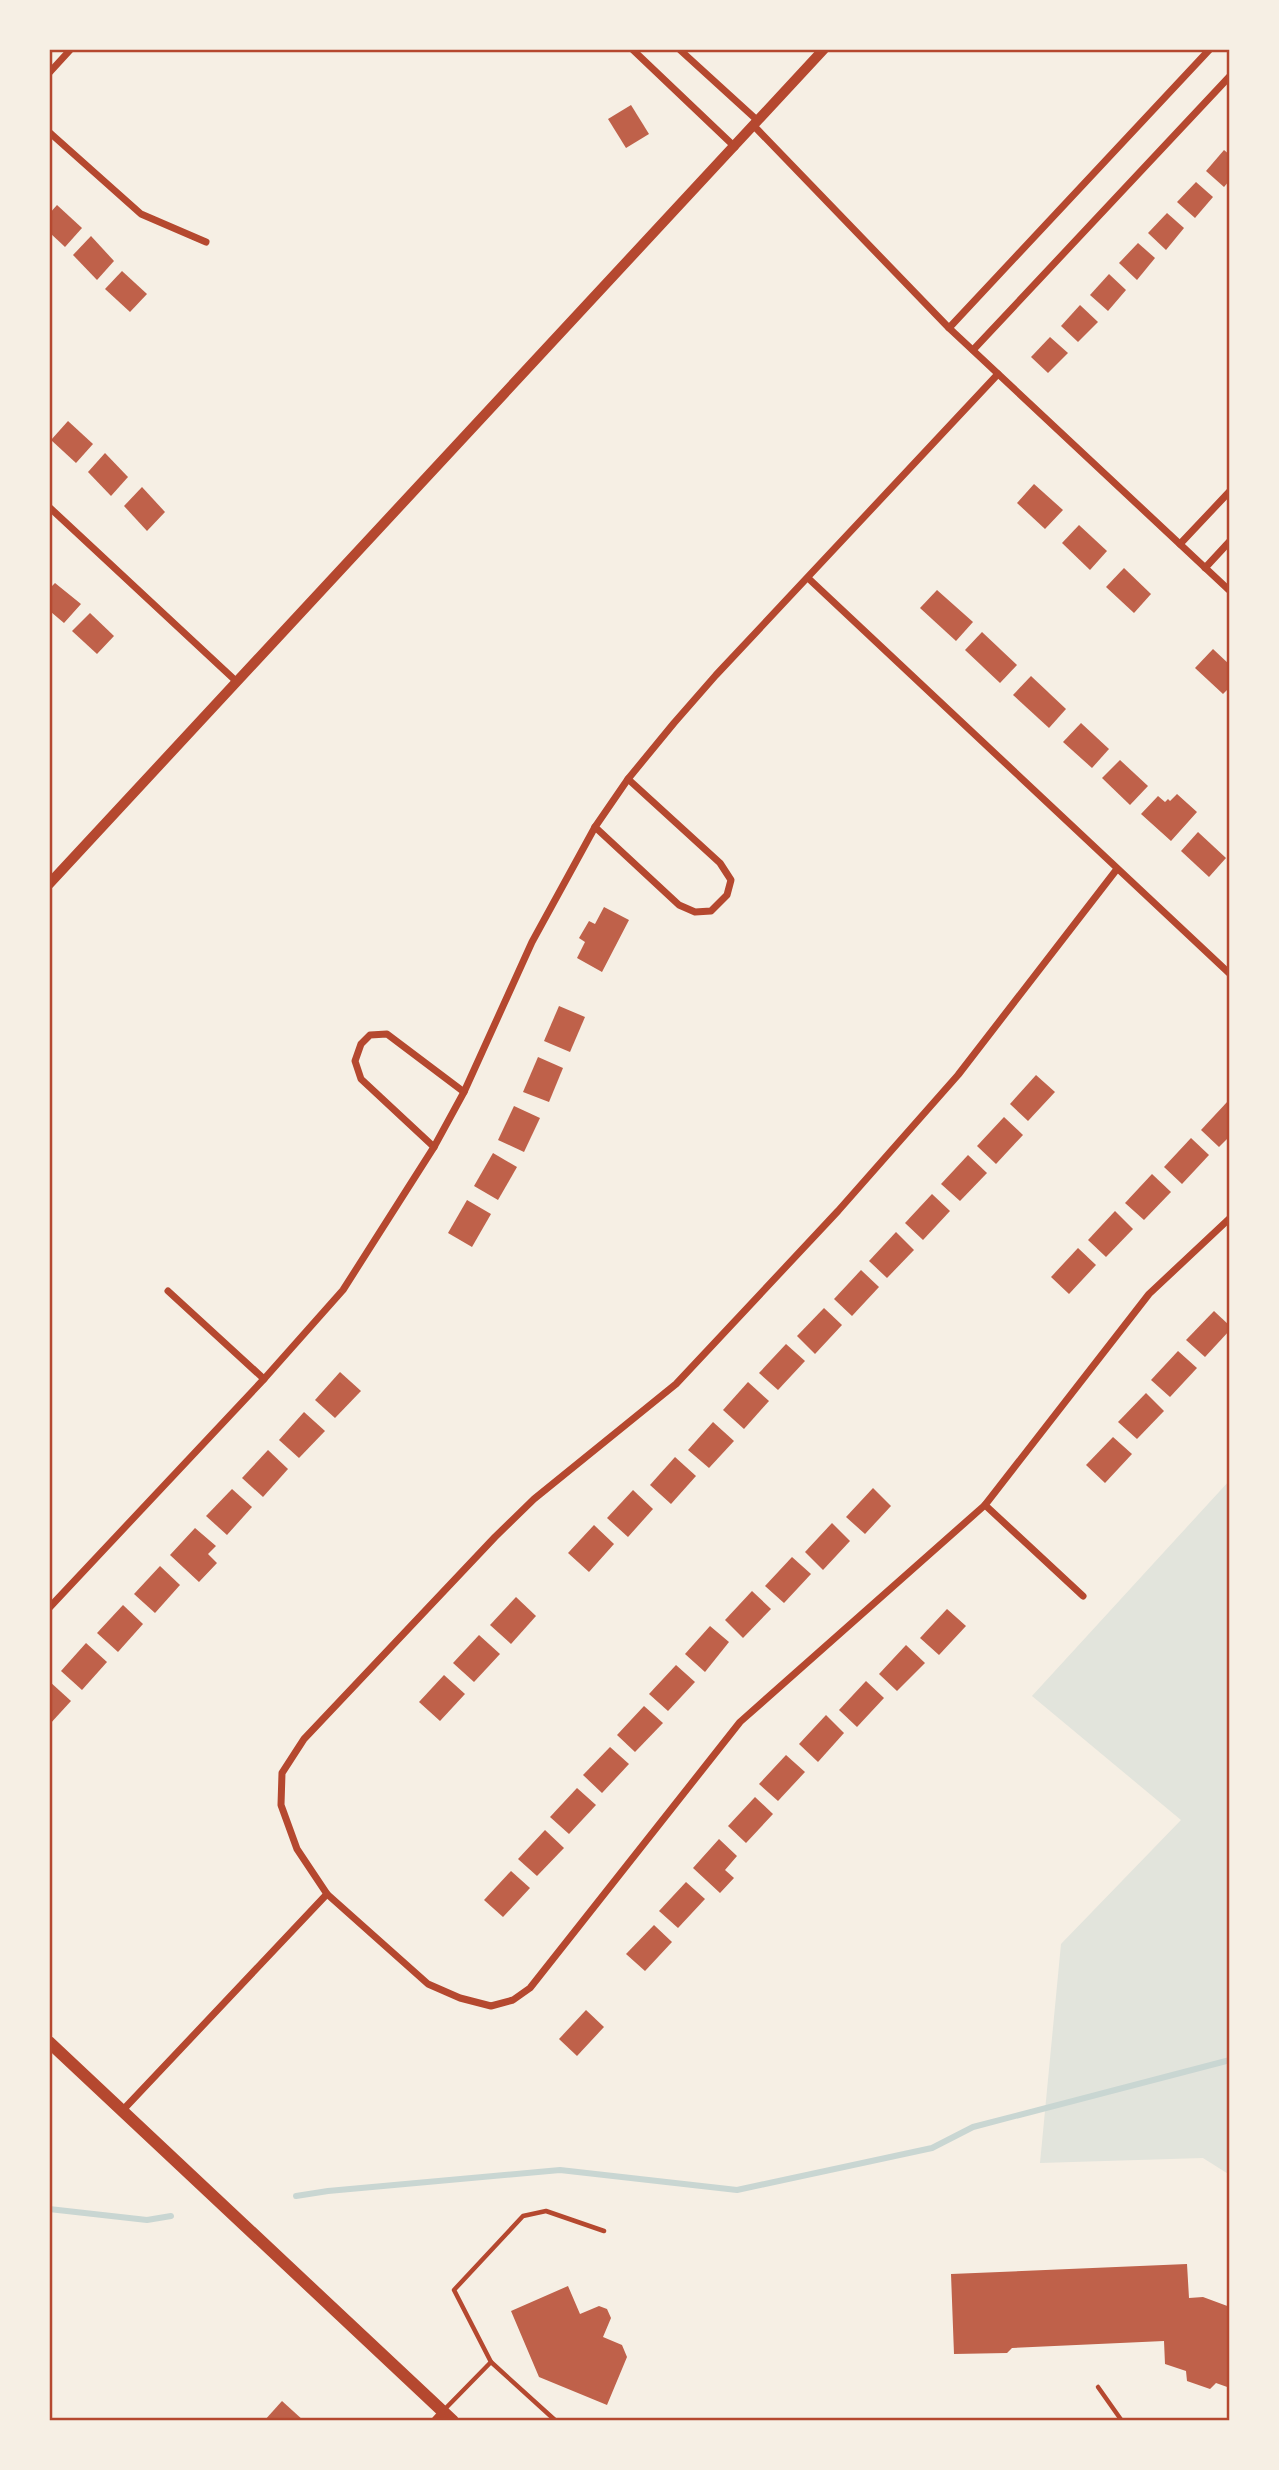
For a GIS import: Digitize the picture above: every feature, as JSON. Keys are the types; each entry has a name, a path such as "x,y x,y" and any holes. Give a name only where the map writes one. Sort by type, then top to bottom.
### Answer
{"main road":[{"path":"49,2042 438,2416 453,2421"}],"street":[{"path":"49,73 71,49"},
{"path":"632,49 735,147"},
{"path":"679,49 756,123 949,328 1230,591"},
{"path":"49,884 824,49"},
{"path":"949,328 1210,49"},
{"path":"973,350 1230,76"},
{"path":"49,132 141,214 206,242"},
{"path":"49,1608 264,1379 342,1290 434,1147 464,1092 532,942 595,827 628,779 674,723 998,374"},
{"path":"1180,544 1230,491"},
{"path":"49,507 237,682"},
{"path":"1205,568 1230,541"},
{"path":"808,578 1230,974"},
{"path":"595,827 679,905 695,912 711,911 727,895 731,880 720,863 628,779"},
{"path":"1118,869 958,1075 829,1221 676,1384 534,1499 495,1537 304,1739 282,1773 281,1805 297,1849 327,1894 428,1984 460,1998 491,2006 513,2000 530,1988 740,1722 985,1506 1149,1294 1230,1218"},
{"path":"434,1147 361,1079 355,1061 361,1044 370,1035 387,1034 464,1092"},
{"path":"168,1291 264,1379"},
{"path":"985,1506 1083,1596"},
{"path":"122,2111 327,1894"}],"lane":[{"path":"556,2421 491,2362 454,2290 523,2216 546,2211 604,2231"},
{"path":"438,2416 491,2362"},
{"path":"1098,2388 1122,2421"}],"shaded area":[{"path":"1230,1480 1230,2175 1203,2158 1040,2163 1061,1944 1181,1820 1032,1696"}],"building":[{"path":"631,105 649,134 626,148 608,119"},
{"path":"1224,150 1230,155 1230,180 1224,187 1206,171"},
{"path":"1196,182 1213,197 1195,218 1177,202"},
{"path":"57,205 82,228 65,247 49,232 49,214"},
{"path":"1167,213 1184,228 1166,250 1148,233"},
{"path":"91,236 114,261 97,280 73,255"},
{"path":"1138,243 1155,258 1137,280 1119,263"},
{"path":"122,271 147,294 130,312 105,289"},
{"path":"1109,274 1126,290 1108,311 1090,295"},
{"path":"1080,305 1098,322 1078,342 1061,326"},
{"path":"1050,337 1068,353 1048,373 1031,357"},
{"path":"68,421 93,444 76,463 51,440"},
{"path":"105,453 128,477 111,496 88,472"},
{"path":"1034,484 1063,510 1045,529 1017,503"},
{"path":"142,487 165,512 147,531 124,506"},
{"path":"1079,525 1107,551 1090,570 1062,543"},
{"path":"1124,568 1151,594 1134,613 1106,587"},
{"path":"55,583 81,604 64,623 51,612 49,614 49,589"},
{"path":"937,590 973,622 956,641 920,608"},
{"path":"90,613 114,636 97,654 72,631"},
{"path":"982,632 1017,665 1000,683 965,650"},
{"path":"1213,649 1230,665 1230,687 1223,694 1195,668"},
{"path":"1031,676 1066,709 1049,728 1013,695"},
{"path":"1081,723 1109,749 1092,768 1063,742"},
{"path":"1120,760 1148,786 1130,805 1102,778"},
{"path":"1177,794 1197,812 1171,841 1141,814 1158,796 1165,802"},
{"path":"1198,832 1226,858 1209,877 1181,851"},
{"path":"604,907 629,920 602,972 577,958 585,942 579,938 589,921 595,924"},
{"path":"559,1006 585,1017 570,1052 544,1041"},
{"path":"538,1057 563,1068 549,1102 523,1092"},
{"path":"1036,1075 1055,1092 1028,1121 1010,1104"},
{"path":"1228,1101 1230,1136 1219,1147 1201,1130"},
{"path":"514,1106 540,1118 524,1152 498,1140"},
{"path":"1004,1117 1023,1135 996,1164 977,1146"},
{"path":"1191,1138 1209,1155 1182,1184 1164,1167"},
{"path":"493,1153 517,1167 498,1200 474,1186"},
{"path":"968,1155 987,1173 960,1201 941,1184"},
{"path":"1152,1174 1171,1192 1144,1220 1125,1203"},
{"path":"932,1194 950,1211 923,1240 905,1223"},
{"path":"467,1200 491,1214 472,1247 448,1233"},
{"path":"1115,1211 1133,1229 1106,1257 1088,1240"},
{"path":"896,1232 914,1250 887,1278 869,1261"},
{"path":"1078,1248 1096,1265 1069,1294 1051,1277"},
{"path":"861,1270 879,1287 852,1316 834,1299"},
{"path":"824,1308 842,1325 815,1354 797,1336"},
{"path":"1214,1311 1230,1326 1230,1330 1205,1357 1186,1340"},
{"path":"786,1344 805,1361 778,1390 759,1373"},
{"path":"1178,1351 1197,1368 1170,1397 1151,1380"},
{"path":"340,1372 361,1391 335,1418 315,1400"},
{"path":"748,1382 769,1401 744,1429 723,1410"},
{"path":"1146,1393 1164,1411 1137,1439 1118,1422"},
{"path":"304,1412 325,1431 299,1458 279,1440"},
{"path":"713,1422 734,1441 709,1468 688,1450"},
{"path":"1113,1437 1132,1454 1105,1483 1086,1465"},
{"path":"268,1450 288,1469 263,1497 242,1478"},
{"path":"675,1457 696,1476 671,1504 650,1485"},
{"path":"873,1488 891,1506 865,1534 846,1517"},
{"path":"232,1489 252,1507 227,1535 206,1516"},
{"path":"633,1490 653,1509 628,1537 607,1518"},
{"path":"832,1523 850,1541 823,1570 805,1552"},
{"path":"594,1525 614,1544 589,1572 568,1553"},
{"path":"195,1528 216,1546 208,1554 217,1563 199,1582 170,1555"},
{"path":"792,1557 811,1574 784,1603 765,1586"},
{"path":"160,1566 180,1585 155,1613 134,1594"},
{"path":"752,1591 771,1609 743,1638 725,1620"},
{"path":"516,1597 536,1616 511,1644 490,1625"},
{"path":"123,1605 143,1624 118,1652 97,1633"},
{"path":"947,1609 966,1626 939,1655 920,1638"},
{"path":"710,1626 729,1642 705,1672 685,1654"},
{"path":"479,1635 500,1654 474,1682 453,1663"},
{"path":"86,1643 107,1662 82,1690 61,1671"},
{"path":"906,1645 925,1663 897,1691 879,1674"},
{"path":"676,1665 695,1682 668,1711 649,1694"},
{"path":"444,1675 465,1694 440,1721 419,1702"},
{"path":"49,1681 71,1701 49,1725"},
{"path":"866,1681 884,1698 857,1727 839,1710"},
{"path":"644,1706 663,1723 635,1752 617,1735"},
{"path":"826,1715 844,1733 818,1762 799,1744"},
{"path":"610,1747 629,1764 602,1793 583,1775"},
{"path":"786,1755 805,1772 778,1801 759,1784"},
{"path":"577,1788 596,1805 569,1834 550,1817"},
{"path":"755,1797 773,1814 746,1843 728,1826"},
{"path":"545,1830 564,1848 537,1876 518,1859"},
{"path":"719,1839 737,1856 725,1870 734,1878 720,1893 693,1868"},
{"path":"511,1871 530,1888 503,1917 484,1900"},
{"path":"686,1882 705,1899 678,1928 659,1911"},
{"path":"654,1925 672,1942 645,1971 626,1954"},
{"path":"586,2010 604,2027 577,2056 559,2039"},
{"path":"1187,2264 1189,2298 1203,2297 1230,2307 1230,2388 1216,2383 1210,2389 1187,2381 1186,2371 1165,2364 1164,2341 1012,2348 1007,2353 954,2354 951,2274"},
{"path":"568,2286 580,2314 599,2306 607,2309 611,2318 603,2337 622,2345 627,2357 607,2405 539,2377 511,2311"},
{"path":"282,2401 304,2421 264,2421"}],"waterway":[{"path":"296,2196 560,2170 737,2190 932,2148 973,2127 1230,2060"},
{"path":"49,2209 147,2220 171,2216"}]}
